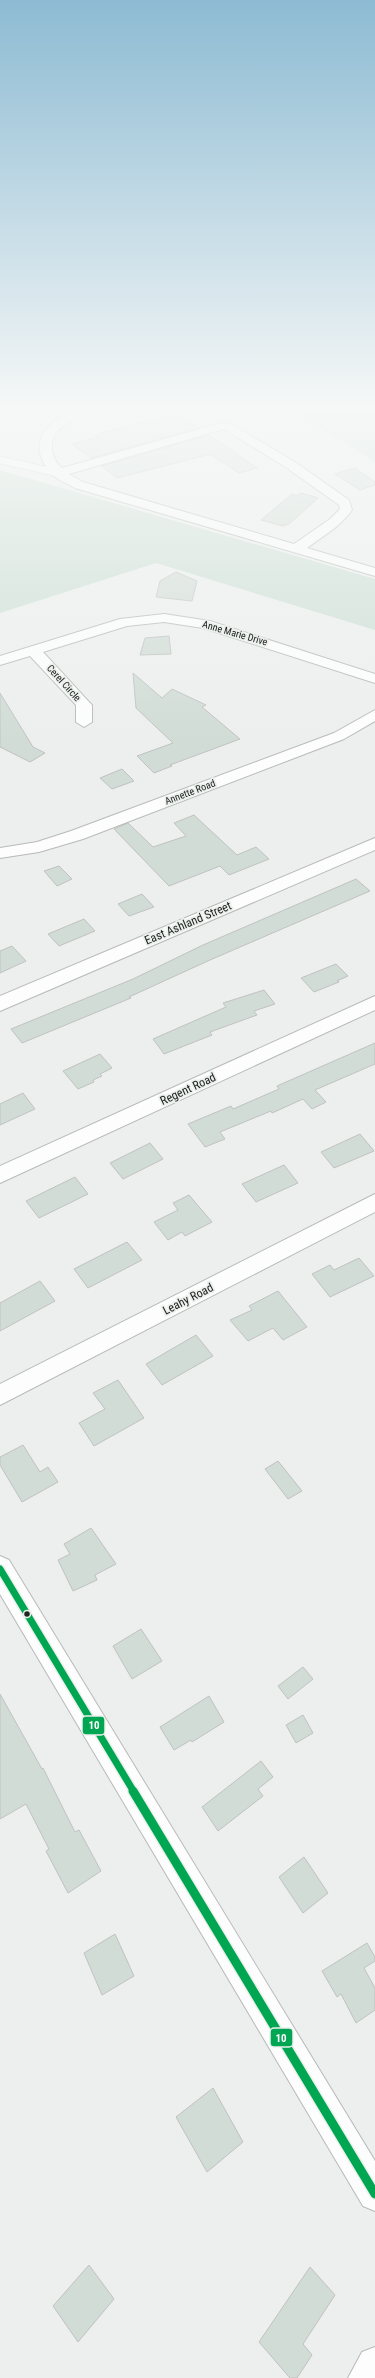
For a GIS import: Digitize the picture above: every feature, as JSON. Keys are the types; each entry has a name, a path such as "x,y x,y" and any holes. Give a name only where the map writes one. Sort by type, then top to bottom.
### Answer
{"main road":[{"name":"East Ashland Street","path":"0,1004 375,843"},
{"path":"2,1579 375,2194"},
{"path":"367,2378 375,2365"}],"street":[{"path":"196,520 375,572"},
{"path":"296,549 337,520"},
{"name":"Anne Marie Drive","path":"0,661 125,622 164,618 206,624 375,678"},
{"name":"Cerel Circle","path":"32,650 71,689 84,705 84,722"},
{"name":"Annette Road","path":"0,853 39,847 77,835 339,736 375,715"},
{"name":"Regent Road","path":"0,1175 375,1002"},
{"name":"Leahy Road","path":"0,1395 375,1202"}],"green space":[{"path":"0,520 172,520 375,579 375,630 156,563 0,613"}],"building":[{"path":"261,520 293,520 289,524 283,526"},
{"path":"176,572 197,581 192,601 156,597 160,581"},
{"path":"169,636 171,654 140,655 145,638"},
{"path":"133,673 162,698 172,689 206,705 202,707 240,739 170,765 172,766 154,773 137,756 173,743 136,708"},
{"path":"0,693 33,747 45,753 30,762 0,747"},
{"path":"122,769 134,781 112,789 100,778"},
{"path":"194,815 237,855 256,847 269,859 229,875 220,866 169,886 114,829 128,823 153,847 186,836 174,823"},
{"path":"59,866 72,879 57,886 44,871"},
{"path":"356,879 370,891 210,960 129,997 131,998 22,1043 11,1029 133,979 203,945"},
{"path":"142,894 154,907 129,916 118,904"},
{"path":"84,919 95,931 59,946 48,934"},
{"path":"12,946 26,961 0,973 0,951"},
{"path":"336,964 348,976 337,981 339,982 314,992 301,978"},
{"path":"264,990 275,1004 254,1011 257,1015 210,1032 212,1035 164,1054 153,1039 226,1007 223,1003"},
{"path":"375,1043 375,1064 315,1090 326,1102 312,1109 303,1099 272,1113 271,1111 220,1132 225,1139 205,1147 188,1124 231,1106 233,1109 279,1089 277,1086"},
{"path":"100,1054 112,1068 100,1074 102,1076 93,1080 94,1082 78,1089 63,1071"},
{"path":"23,1093 35,1109 0,1125 0,1104"},
{"path":"360,1134 374,1151 334,1168 321,1152"},
{"path":"150,1143 163,1159 123,1179 110,1163"},
{"path":"284,1165 298,1183 256,1202 242,1184"},
{"path":"75,1177 88,1194 39,1218 26,1201"},
{"path":"189,1195 212,1222 185,1236 182,1232 168,1240 154,1222 178,1210 173,1203"},
{"path":"127,1242 142,1260 88,1288 74,1269"},
{"path":"359,1258 374,1276 330,1297 312,1274 330,1265 334,1270"},
{"path":"40,1281 55,1301 0,1331 0,1303"},
{"path":"278,1291 307,1327 283,1340 273,1328 248,1341 230,1320 252,1310 249,1306"},
{"path":"196,1335 213,1356 162,1385 146,1364"},
{"path":"118,1380 144,1418 94,1446 79,1423 105,1409 93,1393"},
{"path":"23,1445 40,1472 48,1467 58,1482 22,1502 0,1465 0,1457"},
{"path":"278,1461 302,1491 288,1499 265,1469"},
{"path":"91,1528 116,1564 95,1575 97,1580 73,1591 58,1560 70,1554 64,1544"},
{"path":"141,1629 162,1661 132,1679 113,1646"},
{"path":"303,1667 313,1679 288,1699 278,1686"},
{"path":"0,1694 42,1769 43,1768 75,1832 79,1830 101,1871 68,1893 46,1851 49,1849 26,1804 0,1819"},
{"path":"209,1696 224,1722 192,1742 191,1740 174,1750 160,1727"},
{"path":"303,1715 313,1733 296,1743 286,1725"},
{"path":"261,1761 273,1777 258,1789 263,1796 218,1831 202,1807"},
{"path":"304,1857 328,1893 303,1913 279,1877"},
{"path":"115,1934 134,1976 102,1995 84,1953"},
{"path":"367,1943 375,1957 375,1961 364,1968 375,1988 375,2010 356,2023 341,1994 337,1997 322,1971"},
{"path":"213,2088 243,2142 207,2172 176,2117"},
{"path":"89,2265 114,2299 78,2342 53,2306"},
{"path":"310,2267 335,2295 303,2344 312,2355 297,2378 290,2378 259,2342"}],"transit line":[{"name":"10","path":"0,1569 375,2194"}]}
